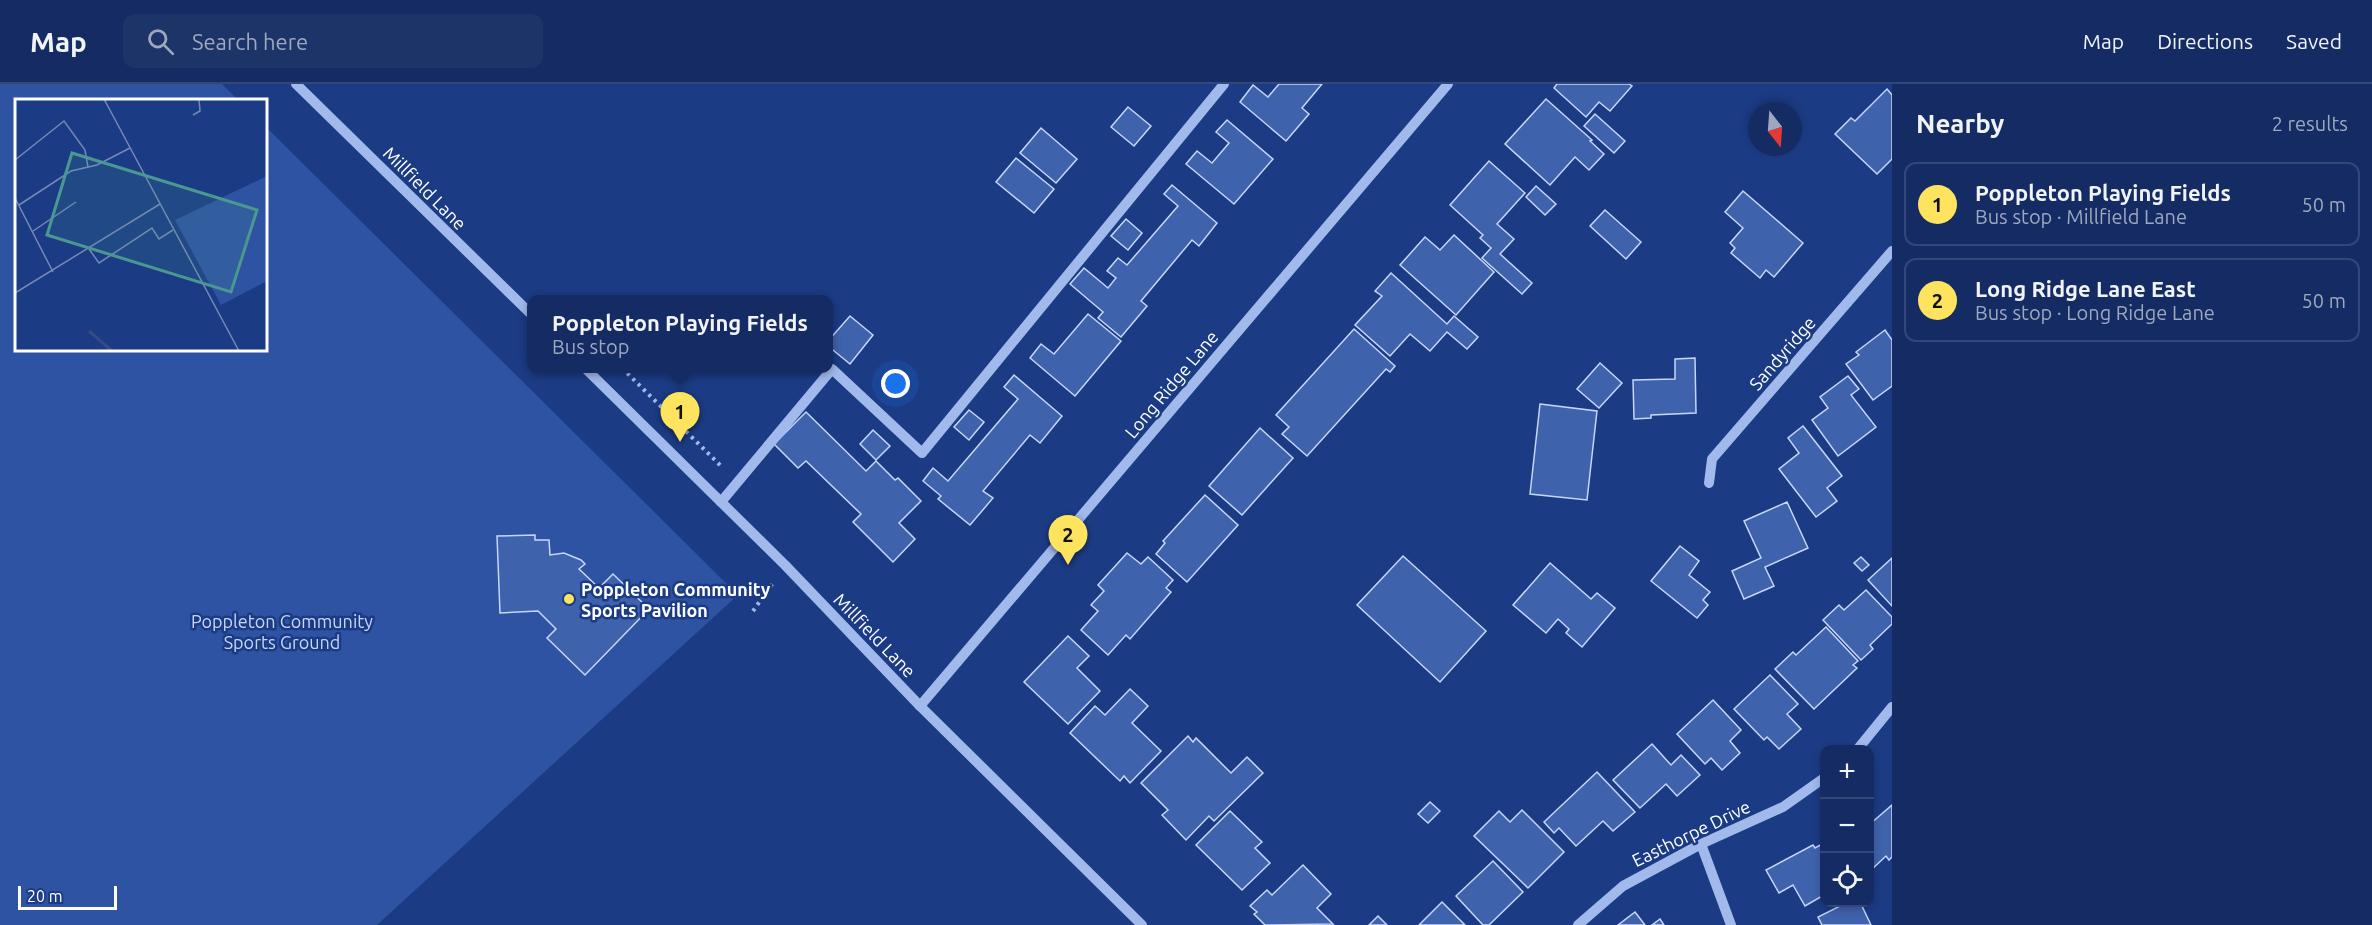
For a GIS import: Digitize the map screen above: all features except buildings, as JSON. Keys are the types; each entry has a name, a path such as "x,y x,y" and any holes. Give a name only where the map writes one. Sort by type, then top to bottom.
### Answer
{"street":[{"name":"Millfield Lane","path":"296,84 527,311"},
{"path":"833,370 922,453 1224,84"},
{"name":"Long Ridge Lane","path":"920,706 1448,84"},
{"name":"Sandyridge","path":"1709,483 1712,459 1892,251"},
{"name":"Millfield Lane","path":"589,373 785,565 920,706 1142,925"},
{"path":"721,502 829,373"},
{"path":"1861,745 1892,707"},
{"name":"Easthorpe Drive","path":"1578,925 1623,886 1701,844 1783,807 1820,781"},
{"path":"1701,844 1731,925"}],"path":[{"path":"753,611 785,565"}],"green space":[{"name":"Poppleton Community Sports Ground","path":"0,84 222,84 237,99 15,99 15,351 267,351 267,128 738,595 377,925 0,925"}],"place":[{"name":"Poppleton Playing Fields","path":"680,442"},
{"name":"Long Ridge Lane East","path":"1068,565"},
{"name":"Poppleton Community Sports Pavilion","path":"569,599"}]}
